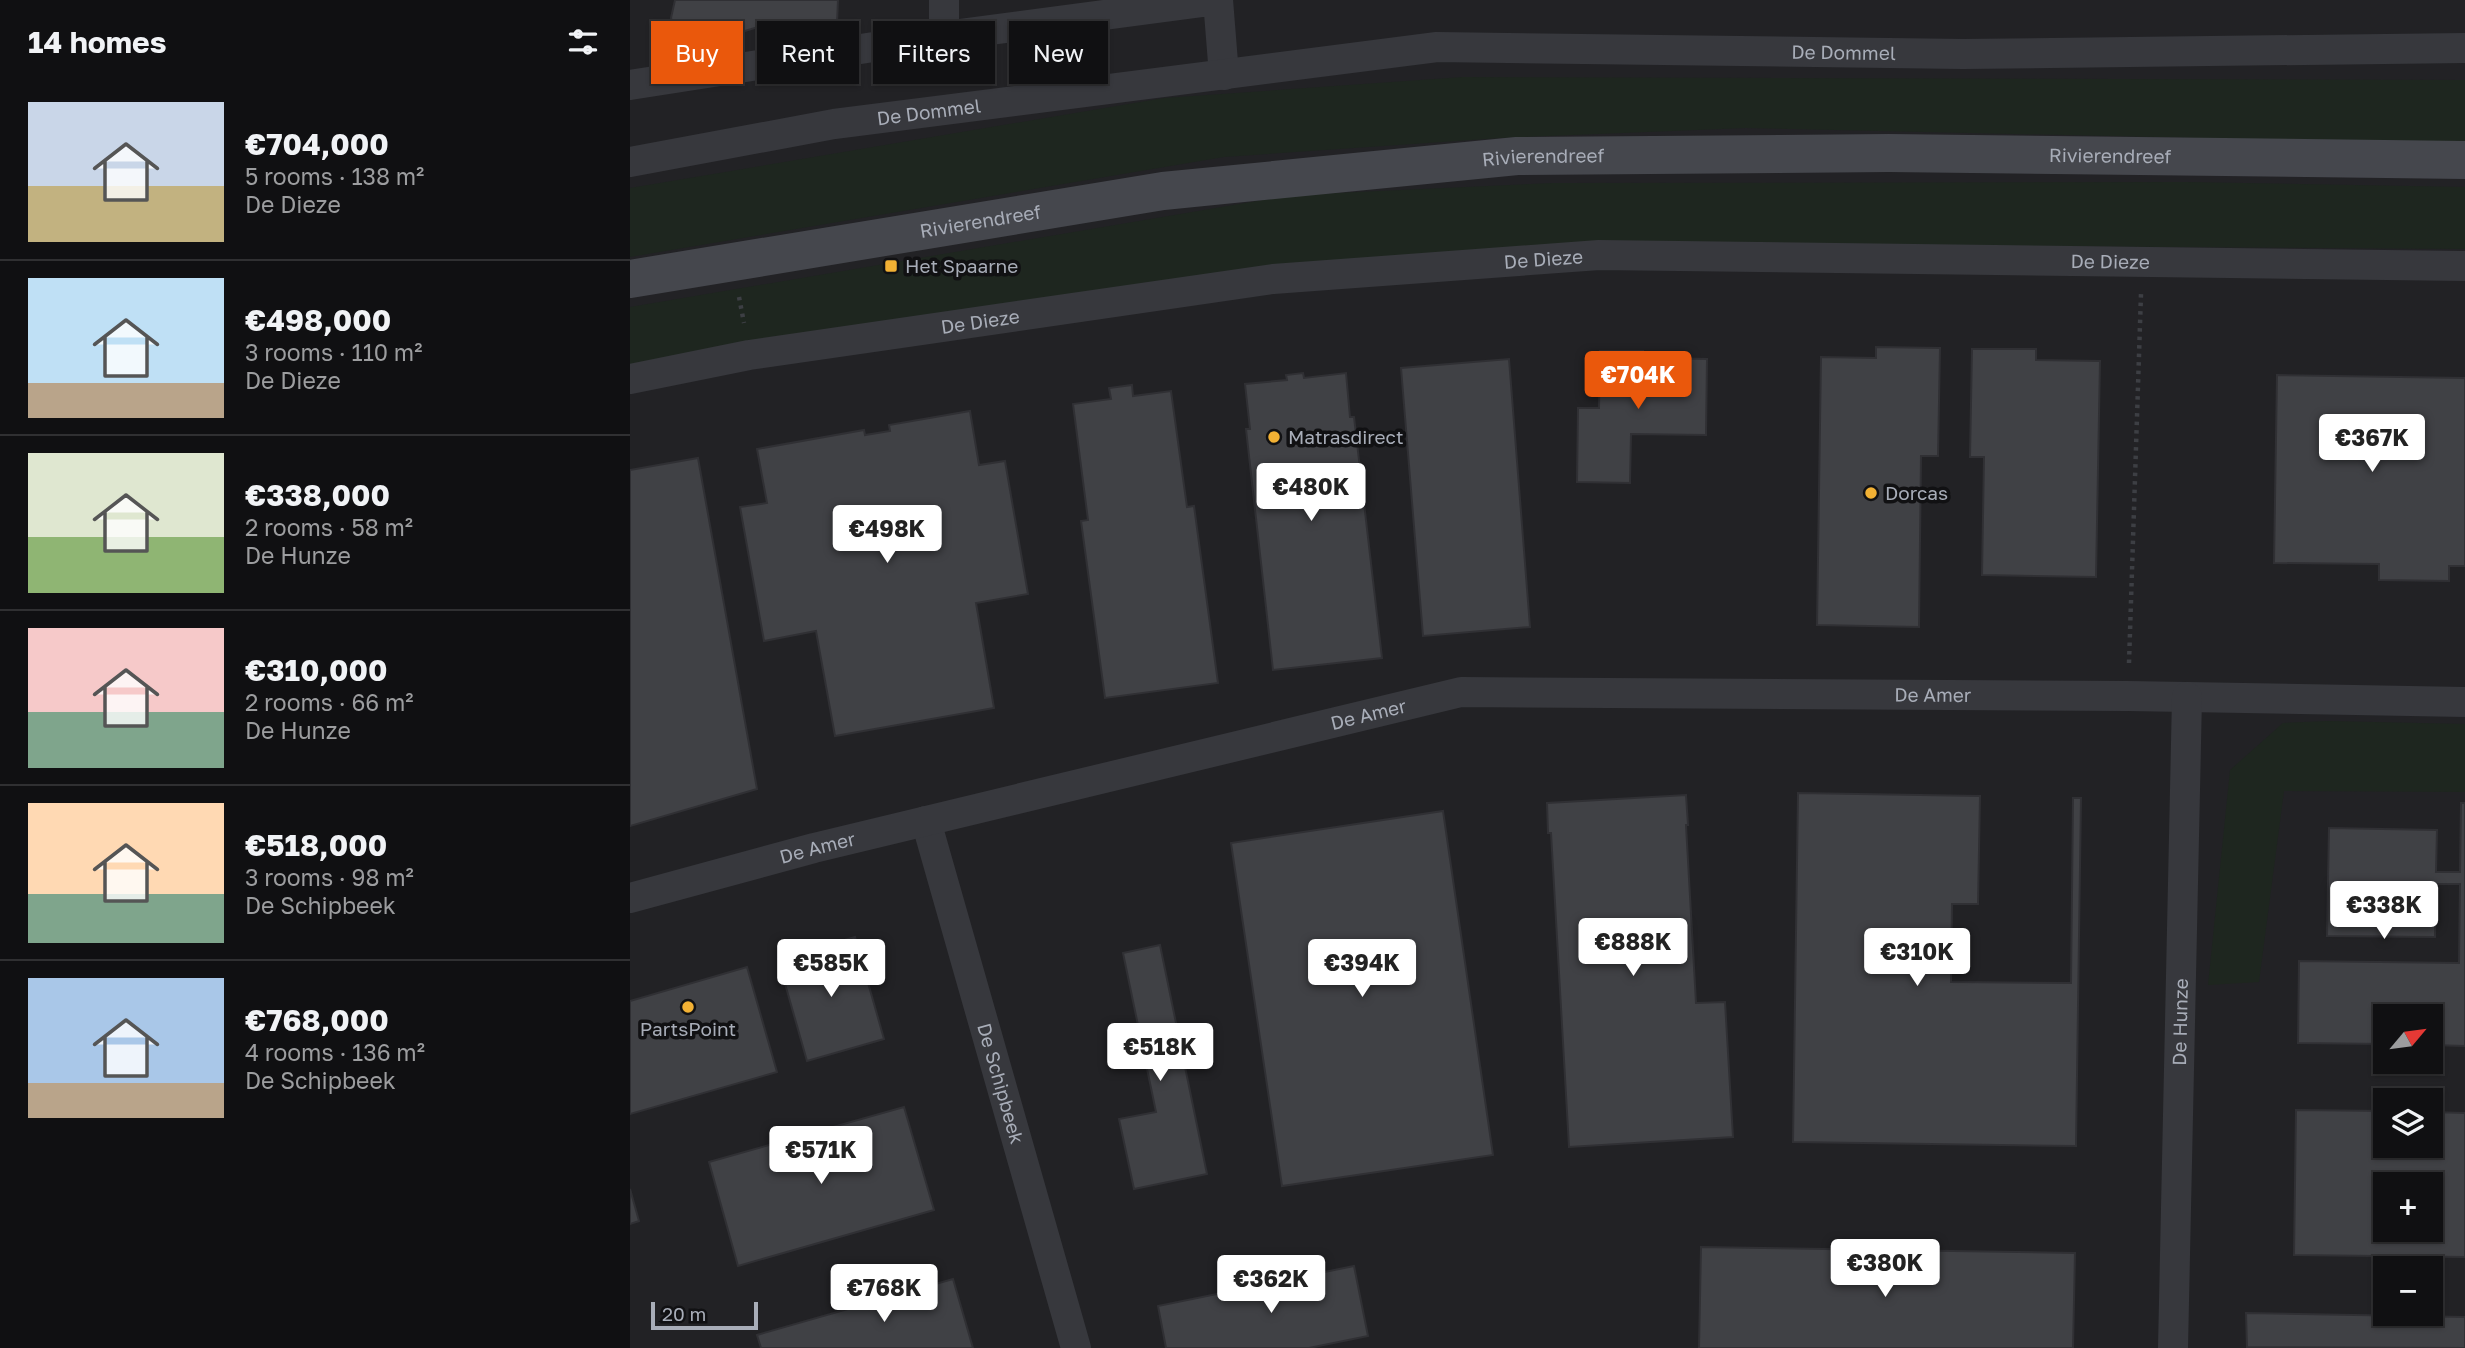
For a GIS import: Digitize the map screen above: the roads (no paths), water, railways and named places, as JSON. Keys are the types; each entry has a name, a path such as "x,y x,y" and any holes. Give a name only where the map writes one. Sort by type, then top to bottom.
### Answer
{"main road":[{"name":"Rivierendreef","path":"630,279 1163,191 1517,156 1889,153 2465,160"}],"street":[{"path":"944,0 944,21"},
{"path":"995,29 1218,0 1224,75"},
{"path":"630,85 873,47"},
{"name":"De Dommel","path":"631,154 834,124 1437,47 1963,54 2465,48"},
{"name":"De Dieze","path":"630,379 749,355 1273,279 1600,255 2465,266"},
{"name":"De Amer","path":"630,898 814,848 1461,692 2128,696 2465,702"},
{"name":"De Hunze","path":"2173,1348 2187,697"},
{"name":"De Schipbeek","path":"926,821 1076,1348"}],"place":[{"name":"Het Spaarne","path":"891,266"},
{"name":"Matrasdirect","path":"1274,437"},
{"name":"Dorcas","path":"1871,493"},
{"name":"PartsPoint","path":"688,1007"}]}
